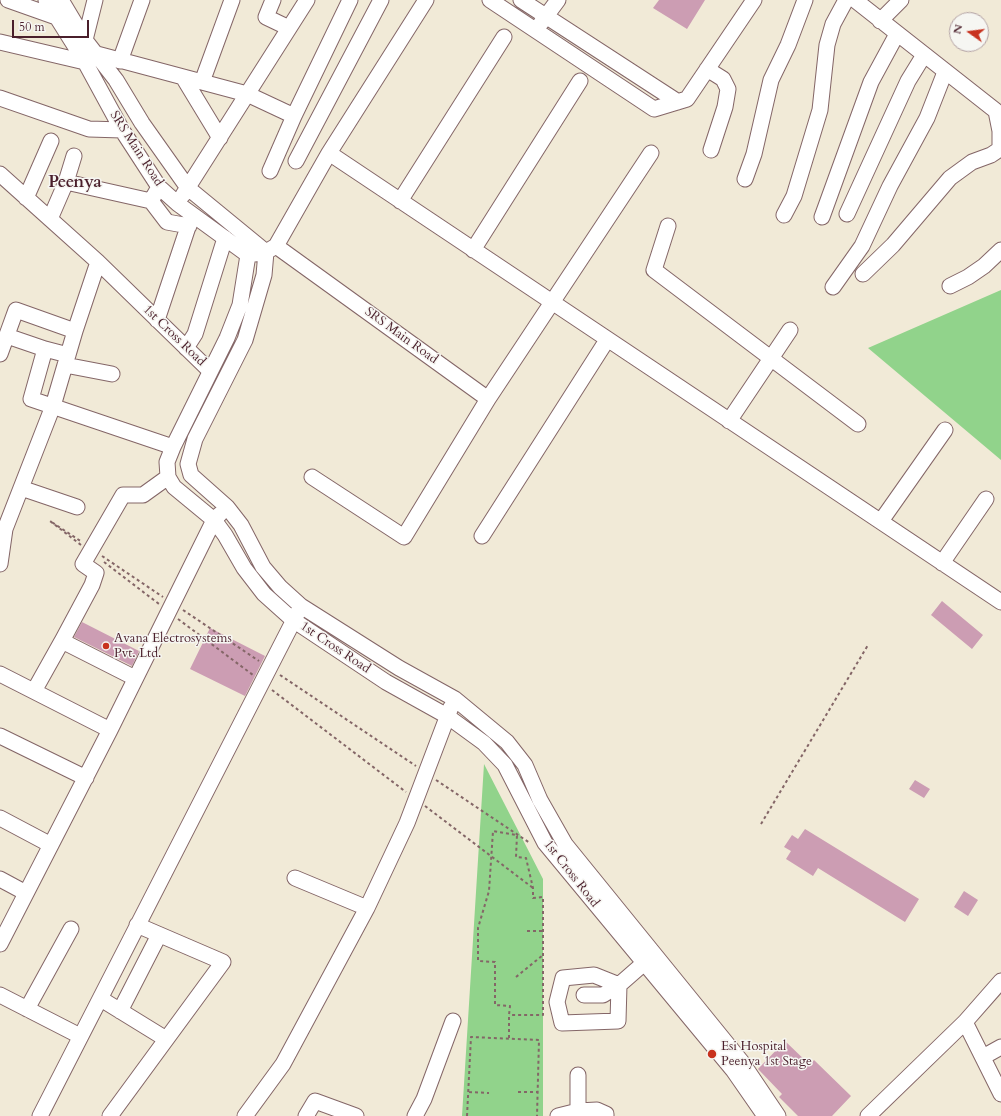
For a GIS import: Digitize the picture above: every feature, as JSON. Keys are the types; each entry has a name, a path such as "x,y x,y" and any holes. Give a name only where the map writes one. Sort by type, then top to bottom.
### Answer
{"street":[{"path":"8,0 62,15 85,40 91,58"},
{"name":"SRS Main Road","path":"46,0 62,15 91,58 122,130 160,187 178,204 191,220 225,238 248,255"},
{"path":"61,0 62,15"},
{"path":"85,40 95,0"},
{"path":"120,61 142,0"},
{"path":"202,82 232,0"},
{"path":"273,0 266,17 289,28"},
{"path":"178,204 307,0"},
{"path":"270,171 294,116 350,0"},
{"path":"296,161 381,0"},
{"path":"426,0 329,153 271,249 245,340 195,439 188,464 191,475 227,507 240,525 263,567 280,587 302,606 399,668 455,699 507,742 525,765 540,800 565,844 649,959 741,1060 778,1116"},
{"path":"490,0 654,108 687,99 754,0"},
{"path":"520,0 678,102"},
{"path":"536,30 558,0"},
{"path":"745,179 754,154 771,80 788,45 805,0"},
{"path":"784,215 794,196 820,110 828,45 833,24 846,0"},
{"path":"855,0 945,72 998,109 1000,142 1000,149 991,155 972,162 950,178 893,245 863,274"},
{"path":"880,21 901,0"},
{"path":"822,217 871,82 897,34"},
{"path":"400,201 504,37"},
{"path":"0,42 91,58 120,61 247,94 294,116"},
{"path":"847,214 902,93 924,55"},
{"name":"SRS Main Road","path":"91,58 116,80 158,147 188,188 271,249 488,399"},
{"path":"707,69 723,79 728,89 725,107 711,150"},
{"path":"833,286 862,246 890,186 927,118 945,72"},
{"path":"183,77 220,138"},
{"path":"473,250 580,81"},
{"path":"0,98 89,129 122,130"},
{"path":"26,198 51,141"},
{"path":"329,153 1001,602"},
{"path":"312,477 404,537 488,399 651,153"},
{"path":"50,219 66,182 74,156"},
{"name":"1st Cross Road","path":"0,174 98,262 210,371 167,462 168,477 174,487 214,520 225,534 244,568 264,594 293,620 386,682 447,716 484,743 505,765 545,843 649,959 733,1070 765,1116"},
{"path":"66,182 151,201 167,222 191,220 157,320"},
{"path":"151,201 160,187"},
{"path":"668,226 654,270 858,424"},
{"path":"186,348 195,334 225,238"},
{"path":"210,371 227,338 240,305 248,255 271,249"},
{"path":"950,286 968,277 984,266 1001,250"},
{"path":"0,564 2,528 21,488 53,406 75,331 98,262"},
{"path":"0,354 5,331 16,310 75,331"},
{"path":"729,421 790,330"},
{"path":"5,331 67,360 112,374"},
{"path":"482,536 607,340"},
{"path":"45,349 31,399 173,447"},
{"path":"881,521 945,430"},
{"path":"34,692 92,585 96,573 83,564 122,495 143,494 168,477"},
{"path":"21,488 76,507"},
{"path":"942,563 986,499"},
{"path":"0,944 86,778 214,520 227,507"},
{"path":"40,1116 293,620 302,606"},
{"path":"62,641 135,678"},
{"path":"0,674 110,730"},
{"path":"245,1116 283,1064 367,908 407,823 447,716 455,699"},
{"path":"0,736 86,778"},
{"path":"0,818 51,845"},
{"path":"295,878 367,908"},
{"path":"0,879 26,893"},
{"path":"110,1116 223,962 137,925"},
{"path":"27,1009 71,929"},
{"path":"120,1011 159,935"},
{"path":"584,996 603,995 619,985 649,959"},
{"path":"594,976 619,985 618,1021 562,1023 557,1002 564,978 594,976"},
{"path":"868,1116 965,1022 1001,981"},
{"path":"0,995 80,1036"},
{"path":"101,999 166,1039"},
{"path":"415,1116 424,1099 453,1022"},
{"path":"965,1022 1001,1094"},
{"path":"983,1057 1001,1047"},
{"path":"578,1075 578,1111"},
{"path":"424,1099 426,1116"},
{"path":"306,1116 314,1101 356,1116"},
{"path":"558,1116 578,1111 597,1110 606,1114 606,1116"}],"path":[{"path":"82,544 50,521 82,544"},
{"path":"96,552 169,601"},
{"path":"101,560 164,608"},
{"path":"182,610 262,663"},
{"path":"177,618 253,676"},
{"path":"761,824 868,645"},
{"path":"275,672 421,770"},
{"path":"266,685 412,796"},
{"path":"434,779 534,845"},
{"path":"425,806 533,888"},
{"path":"509,1015 543,1015 543,897 533,898 533,888 526,858 516,857 517,835 493,831 489,891 478,928 478,961 495,962 495,1005 510,1006 509,1015 509,1038"},
{"path":"527,931 543,930"},
{"path":"516,977 543,955"},
{"path":"467,1116 472,1037 539,1040 537,1116"},
{"path":"468,1092 489,1093"},
{"path":"518,1092 538,1092"}],"green space":[{"path":"1001,290 1001,460 868,348"},
{"path":"484,764 543,879 543,1116 462,1116"}],"building":[{"path":"659,0 705,0 687,29 653,8"},
{"path":"942,601 983,635 972,649 931,615"},
{"name":"Avana Electrosystems Pvt. Ltd.","path":"82,622 139,651 132,666 74,637"},
{"path":"210,628 265,656 245,696 190,669"},
{"path":"915,780 930,789 924,798 909,789"},
{"path":"805,829 919,899 905,922 818,868 813,876 786,859 791,851 784,847 792,835 798,839"},
{"path":"964,891 978,900 968,916 954,907"},
{"path":"785,1041 810,1065 814,1060 851,1096 832,1116 798,1116 779,1097 782,1094 758,1069"}],"place":[{"name":"Avana Electrosystems Pvt. Ltd.","path":"106,646"},
{"name":"Esi Hospital Peenya 1st Stage","path":"712,1054"}],"district":[{"name":"Peenya","path":"75,183"}]}
